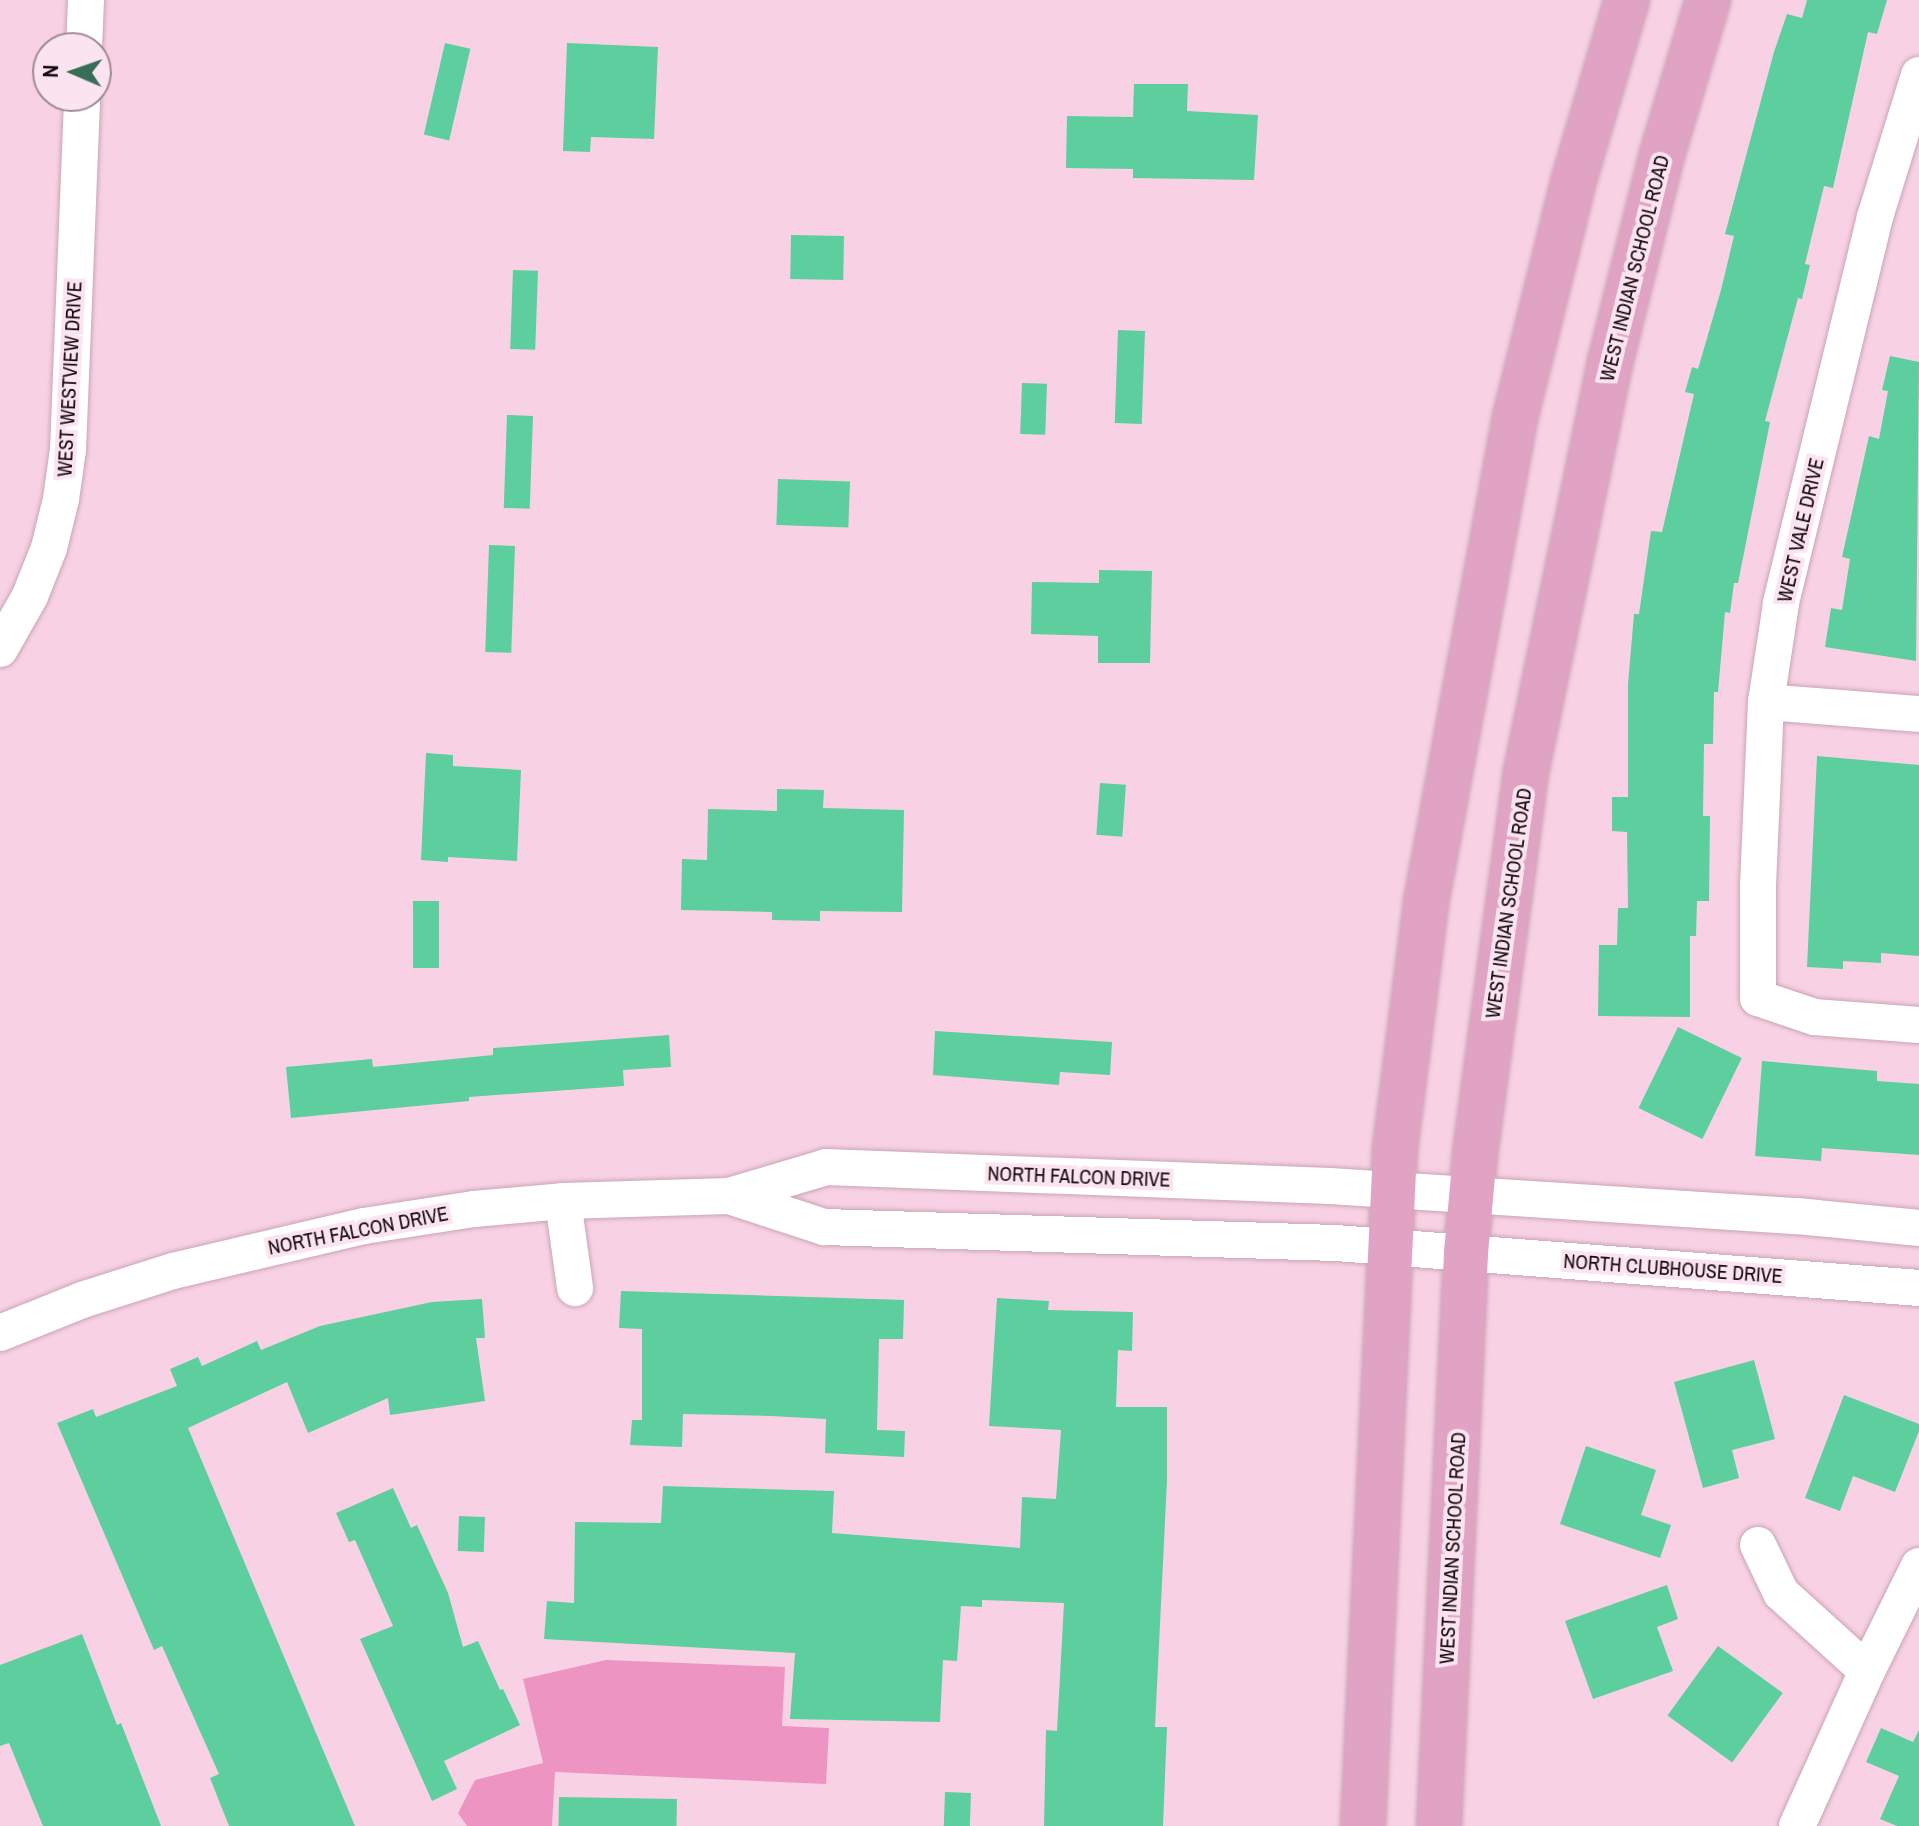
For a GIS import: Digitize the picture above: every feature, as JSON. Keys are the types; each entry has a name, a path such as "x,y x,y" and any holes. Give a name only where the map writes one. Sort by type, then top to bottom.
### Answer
{"main road":[{"name":"WEST INDIAN SCHOOL ROAD","path":"1439,1826 1428,1250 1433,1193 1395,1149 1426,903 1515,418 1573,183 1627,0"},
{"name":"WEST INDIAN SCHOOL ROAD","path":"1363,1826 1433,1193 1511,874 1545,668 1639,239 1708,0"}],"street":[{"path":"85,32 86,0"},
{"name":"WEST VALE DRIVE","path":"1919,75 1864,264 1781,604 1766,702 1758,884 1758,998 1814,1017 1919,1025"},
{"name":"WEST WESTVIEW DRIVE","path":"0,649 30,596 49,548 61,499 68,450 81,112"},
{"path":"1766,702 1919,714"},
{"name":"NORTH FALCON DRIVE","path":"0,1333 82,1300 259,1249 364,1226 474,1209 563,1201 729,1196 826,1167 1433,1193"},
{"path":"1433,1193 1919,1228"},
{"name":"NORTH FALCON DRIVE","path":"729,1196 824,1227 1428,1250"},
{"path":"563,1201 575,1288"},
{"path":"1739,1272 1743,1214"},
{"name":"NORTH CLUBHOUSE DRIVE","path":"1428,1250 1919,1288"},
{"path":"1758,1545 1781,1593 1867,1671"},
{"path":"1797,1826 1867,1671 1919,1566"}],"shaded area":[{"path":"606,1660 785,1667 782,1726 829,1728 826,1784 555,1772 552,1826 467,1826 458,1813 475,1780 543,1763 523,1679"}],"building":[{"path":"1807,0 1887,0 1877,34 1868,32 1833,188 1824,186 1805,264 1810,265 1802,299 1798,298 1765,421 1770,422 1738,583 1734,583 1730,613 1725,612 1718,692 1714,692 1713,744 1704,744 1703,816 1710,816 1709,901 1697,901 1696,936 1690,936 1690,1017 1598,1016 1599,945 1617,945 1618,908 1628,908 1627,832 1612,831 1612,797 1628,797 1628,684 1634,614 1639,614 1651,531 1662,532 1694,394 1685,392 1692,367 1698,369 1721,290 1734,236 1725,234 1774,52 1787,14 1802,18"},
{"path":"445,43 470,49 449,140 424,135"},
{"path":"567,43 658,47 654,139 591,137 590,152 563,151"},
{"path":"1134,84 1188,84 1187,111 1258,115 1254,180 1133,178 1133,169 1066,168 1067,116 1133,117"},
{"path":"791,235 844,236 843,280 790,279"},
{"path":"513,270 538,271 535,350 510,349"},
{"path":"1118,330 1145,331 1142,424 1115,423"},
{"path":"1890,356 1919,362 1916,661 1825,647 1831,608 1842,610 1850,559 1842,557 1869,436 1879,439 1888,391 1882,390"},
{"path":"1022,383 1047,384 1045,435 1020,434"},
{"path":"507,415 533,416 530,509 504,508"},
{"path":"778,479 850,482 848,527 776,525"},
{"path":"489,545 515,546 511,653 485,652"},
{"path":"1099,570 1152,571 1150,663 1098,663 1098,636 1031,634 1032,582 1099,583"},
{"path":"426,753 453,755 453,766 521,770 517,861 448,857 448,862 421,860"},
{"path":"1817,756 1919,765 1919,956 1881,953 1881,963 1843,961 1843,969 1807,967"},
{"path":"1100,783 1126,785 1122,837 1096,835"},
{"path":"777,789 824,790 823,808 904,810 902,912 820,911 820,921 772,920 772,912 681,910 682,859 707,860 708,809 777,811"},
{"path":"413,901 439,901 439,968 413,968"},
{"path":"1678,1027 1742,1058 1702,1139 1639,1108"},
{"path":"935,1031 1112,1042 1110,1075 1060,1072 1059,1085 933,1075"},
{"path":"669,1035 671,1067 623,1070 624,1086 469,1097 469,1101 291,1118 286,1067 372,1059 373,1067 493,1055 493,1048"},
{"path":"1762,1061 1877,1071 1877,1081 1919,1084 1919,1155 1822,1148 1821,1161 1755,1156"},
{"path":"621,1291 904,1300 903,1339 879,1339 877,1430 905,1431 904,1457 825,1453 826,1419 771,1416 683,1414 682,1447 630,1445 632,1420 642,1420 642,1329 619,1328"},
{"path":"997,1298 1049,1301 1048,1310 1133,1312 1132,1351 1118,1350 1116,1407 1167,1407 1167,1480 1155,1727 1167,1727 1163,1826 1044,1826 1046,1730 1057,1731 1064,1603 982,1600 982,1607 961,1606 957,1661 943,1660 940,1722 790,1719 795,1653 544,1639 547,1601 574,1603 575,1522 661,1523 663,1486 834,1491 832,1533 1020,1548 1022,1497 1056,1499 1061,1430 989,1426"},
{"path":"482,1299 485,1338 476,1338 485,1401 390,1415 388,1398 308,1433 287,1382 188,1428 355,1826 229,1826 210,1778 219,1774 162,1646 154,1650 57,1423 93,1409 96,1417 177,1386 170,1369 198,1357 202,1366 257,1341 261,1350 320,1326 432,1302"},
{"path":"1754,1360 1775,1439 1732,1450 1739,1478 1703,1488 1674,1382"},
{"path":"1844,1395 1919,1424 1919,1431 1895,1492 1853,1476 1840,1511 1805,1498"},
{"path":"1586,1446 1656,1470 1641,1515 1671,1525 1660,1558 1560,1524"},
{"path":"393,1488 411,1528 417,1525 448,1593 463,1647 478,1641 520,1725 444,1761 457,1789 432,1801 360,1639 393,1626 355,1540 349,1542 336,1513"},
{"path":"459,1516 485,1517 484,1552 458,1551"},
{"path":"1667,1585 1678,1619 1657,1627 1673,1671 1593,1699 1565,1621"},
{"path":"82,1634 161,1826 43,1826 9,1743 0,1746 0,1665"},
{"path":"1718,1646 1783,1693 1732,1763 1667,1716"},
{"path":"1881,1728 1913,1742 1919,1730 1919,1826 1897,1826 1880,1819 1899,1776 1866,1762"},
{"path":"945,1792 971,1793 970,1826 944,1826"},
{"path":"559,1797 677,1799 677,1826 558,1826"}]}
